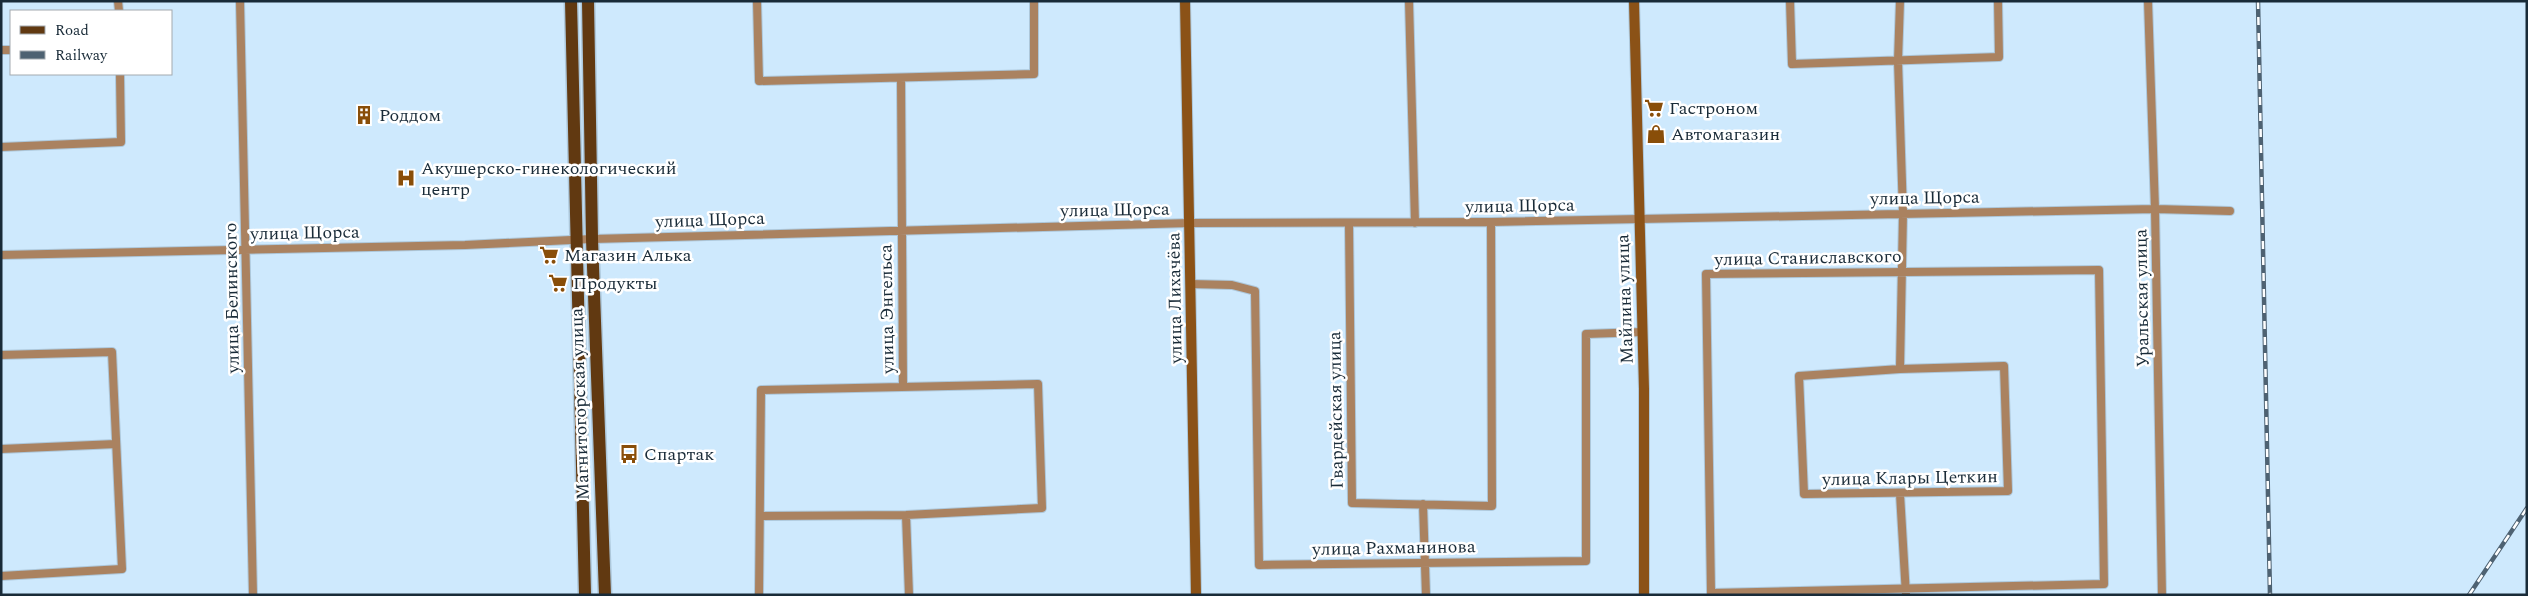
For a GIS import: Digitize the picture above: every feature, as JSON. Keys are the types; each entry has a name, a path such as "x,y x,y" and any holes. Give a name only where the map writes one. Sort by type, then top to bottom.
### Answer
{"main road":[{"name":"Магнитогорская улица","path":"570,1 585,595"},
{"name":"Магнитогорская улица","path":"588,1 592,239 605,595"}],"street":[{"name":"улица Белинского","path":"240,1 253,595"},
{"path":"757,1 759,81 1034,74 1034,1"},
{"name":"улица Лихачёва","path":"1186,1 1196,595"},
{"path":"1409,1 1415,223"},
{"name":"Майлина улица","path":"1634,1 1638,219 1643,332 1644,595"},
{"path":"1790,1 1792,64 1999,57 1998,1"},
{"path":"1900,1 1898,61 1903,213 1900,369"},
{"name":"Уральская улица","path":"2148,1 2155,208 2162,595"},
{"path":"1,147 121,142 120,75"},
{"name":"улица Энгельса","path":"901,78 900,230 903,387"},
{"name":"улица Щорса","path":"1,256 465,245 592,239 1190,223 1490,222 2155,208 2230,211"},
{"name":"Гвардейская улица","path":"1349,223 1352,503 1492,506 1490,222"},
{"name":"улица Станиславского","path":"2099,270 2104,584 1906,592 1711,593 1706,274 1901,272 2099,270"},
{"name":"улица Рахманинова","path":"1190,284 1232,285 1256,291 1259,565 1586,560 1586,334 1643,332"},
{"path":"1,355 112,352 122,569 1,576"},
{"name":"улица Клары Цеткин","path":"2004,366 2008,491 1900,494 1804,494 1799,376 1900,369 2004,366"},
{"name":"улица Энгельса","path":"759,595 761,390 1038,384 1042,508 906,514 760,516"},
{"path":"1,449 116,444"},
{"path":"1900,494 1906,592"},
{"path":"1423,504 1426,595"},
{"path":"906,514 909,595"}],"railway":[{"path":"2258,1 2270,595"},
{"path":"2469,595 2527,508"}],"place":[{"name":"Гастроном","path":"1654,108"},
{"name":"Роддом","path":"364,115"},
{"name":"Автомагазин","path":"1656,134"},
{"name":"Акушерско-гинекологический центр","path":"406,178"},
{"name":"Магазин Алька","path":"549,255"},
{"name":"Продукты","path":"558,283"},
{"name":"Спартак","path":"629,454"}]}
